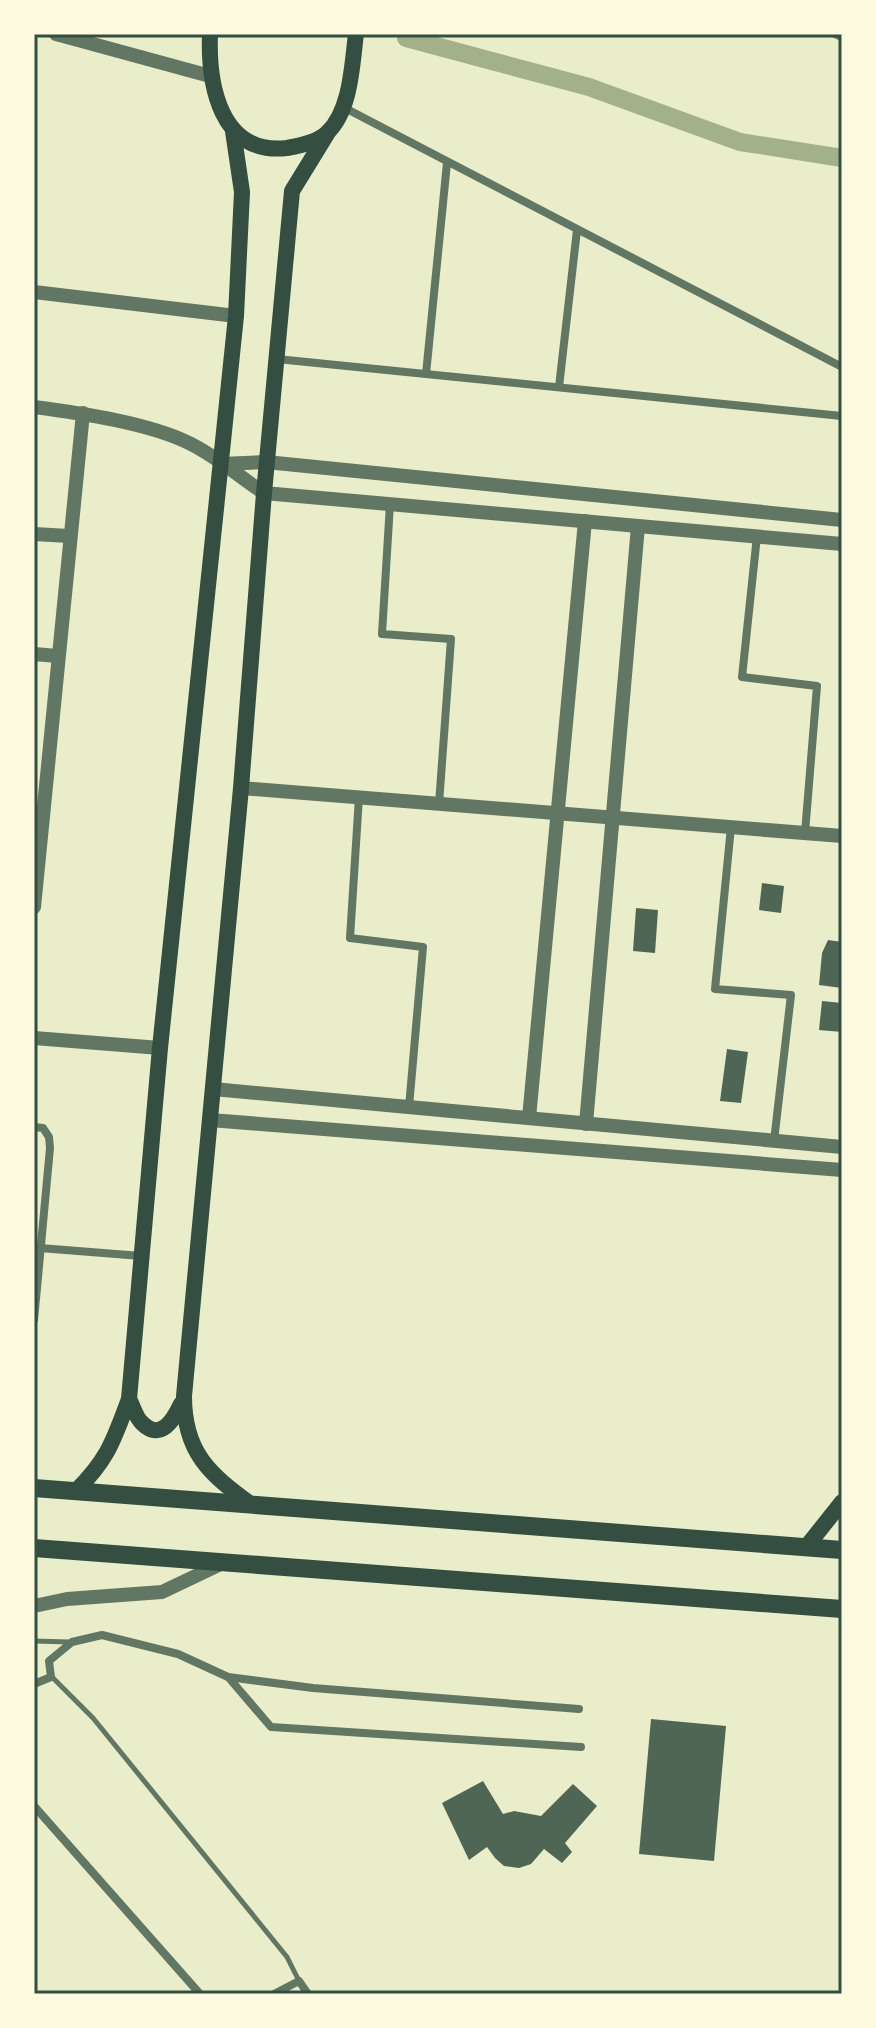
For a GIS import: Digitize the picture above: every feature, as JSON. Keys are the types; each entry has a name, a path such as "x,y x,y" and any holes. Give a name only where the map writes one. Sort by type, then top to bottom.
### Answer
{"highway":[{"path":"34,1488 842,1550"},
{"path":"34,1548 842,1609"}],"main road":[{"path":"75,1492 110,1451 129,1399 160,1048 236,316 242,192 233,131 217,103 210,76 210,34"},
{"path":"252,1505 224,1484 195,1452 184,1419 184,1396 241,788 266,462 292,191 343,107 356,34"},
{"path":"233,131 254,144 278,149 301,146 327,134"},
{"path":"129,1399 141,1423 152,1429 162,1429 172,1423 184,1396"},
{"path":"807,1546 842,1502"}],"street":[{"path":"56,34 210,76"},
{"path":"835,34 842,37"},
{"path":"343,107 842,367"},
{"path":"426,374 447,163"},
{"path":"559,387 577,230"},
{"path":"34,292 236,316"},
{"path":"276,359 842,416"},
{"path":"34,407 83,413 168,435 193,445 264,493 842,544"},
{"path":"34,907 40,791 83,413"},
{"path":"221,464 266,462 842,520"},
{"path":"390,504 382,634 451,639 439,804"},
{"path":"529,1118 585,521"},
{"path":"586,1124 638,526"},
{"path":"34,534 69,536"},
{"path":"757,536 742,677 817,686 805,833"},
{"path":"34,654 57,656"},
{"path":"241,788 842,836"},
{"path":"359,797 350,938 423,947 409,1107"},
{"path":"731,827 715,989 791,995 774,1141"},
{"path":"34,1038 160,1048"},
{"path":"213,1089 842,1147"},
{"path":"210,1120 842,1170"},
{"path":"34,1127 43,1128 49,1137 50,1148 34,1320"},
{"path":"40,1248 142,1257"},
{"path":"34,1606 67,1599 162,1592 225,1562"},
{"path":"34,1684 51,1677 49,1661 72,1642 102,1635 178,1654 228,1677 313,1688 579,1709"},
{"path":"228,1677 271,1727 581,1747"},
{"path":"34,1806 200,1994"},
{"path":"274,1994 299,1981 308,1994"}],"lane":[{"path":"34,1641 72,1642"},
{"path":"51,1677 93,1718 287,1957 299,1981"}],"building":[{"path":"762,883 784,886 781,913 759,910"},
{"path":"636,908 658,910 655,953 633,951"},
{"path":"828,940 842,942 842,988 819,985 822,953"},
{"path":"822,1001 842,1003 842,1032 819,1030"},
{"path":"727,1049 748,1052 741,1103 720,1101"},
{"path":"651,1719 726,1726 714,1861 639,1854"},
{"path":"483,1781 503,1814 514,1811 541,1816 573,1784 597,1806 565,1843 572,1852 562,1863 544,1849 531,1864 519,1868 504,1866 487,1847 469,1860 442,1803"}],"waterway":[{"path":"406,38 589,87 740,142 842,158"}]}
